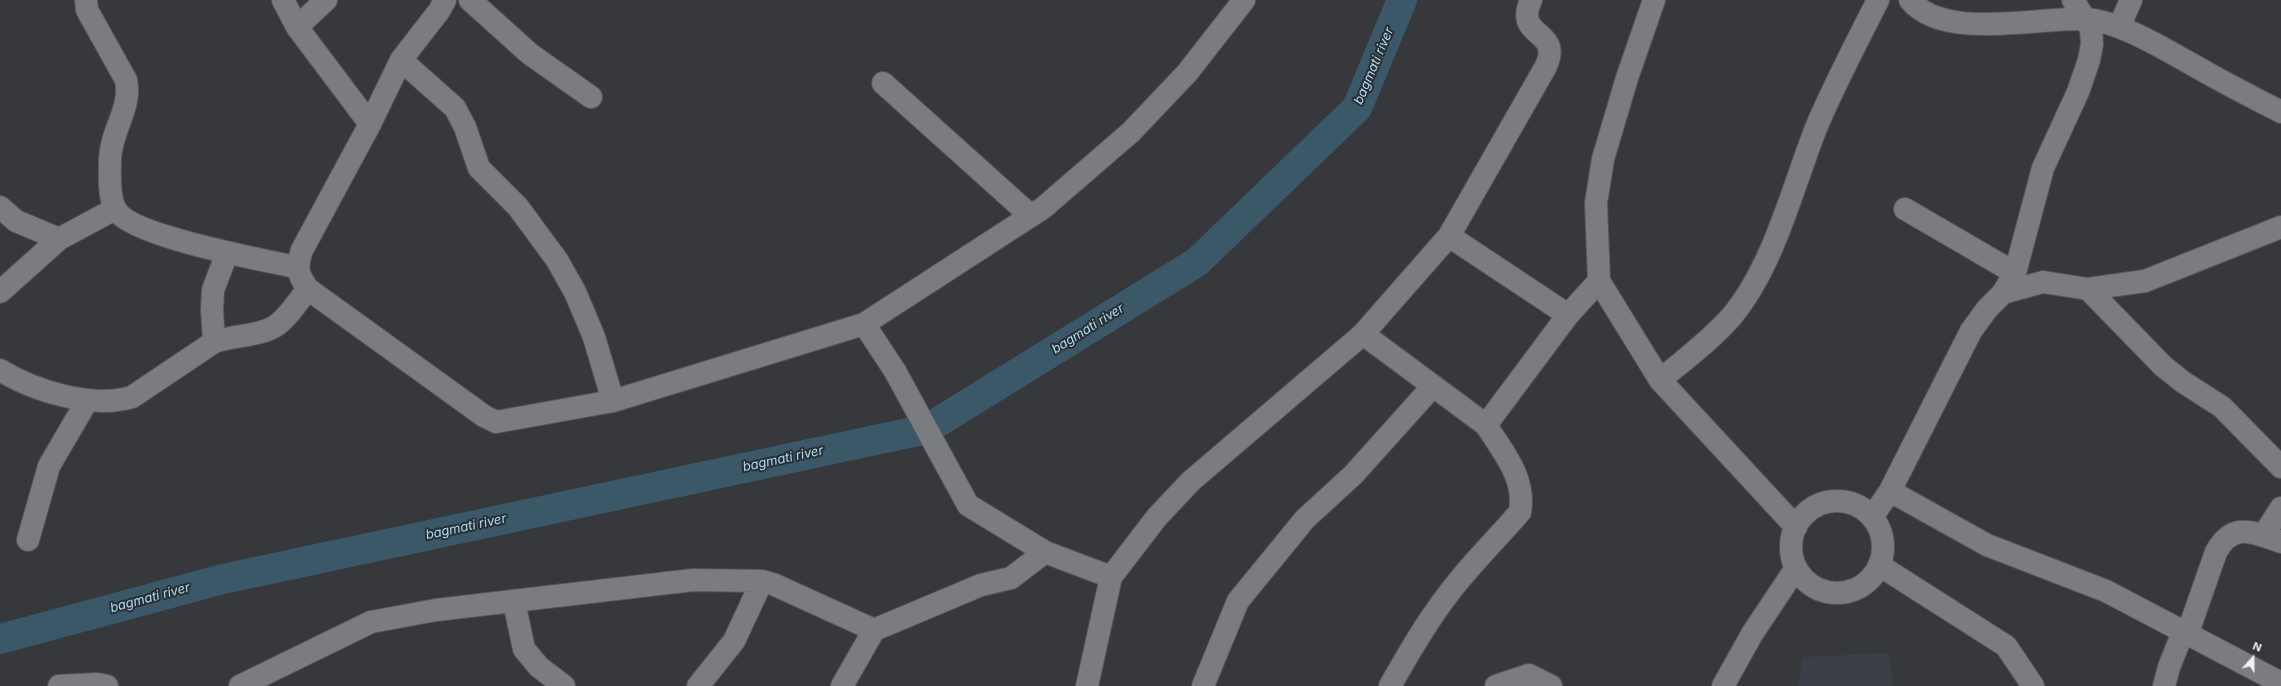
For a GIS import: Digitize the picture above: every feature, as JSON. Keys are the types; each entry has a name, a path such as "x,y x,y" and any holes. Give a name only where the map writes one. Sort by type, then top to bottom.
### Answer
{"street":[{"path":"86,0 87,10 126,80 128,90 125,109 111,148 112,196 115,209 122,217 130,222 171,238 227,253 296,266"},
{"path":"283,0 296,27 370,124"},
{"path":"296,27 326,0"},
{"path":"445,0 401,60 370,124 302,250 296,266 300,278 308,290 490,420 503,422 613,401 864,324 1044,208 1131,132 1187,73 1244,0"},
{"path":"470,0 530,54 591,98"},
{"path":"1087,686 1111,577 1157,517 1191,481 1363,334 1450,236 1550,58 1551,50 1549,44 1530,27 1527,20 1526,13 1531,0"},
{"path":"1654,0 1627,78 1603,159 1596,203 1599,282 1660,380 1796,527"},
{"path":"1660,380 1716,332 1748,292 1775,238 1817,127 1878,0"},
{"path":"1910,0 1932,15 1956,22 1982,24 2085,18 2119,27 2281,112"},
{"path":"1872,518 1890,491 1971,331 1987,309 2003,293 2014,274 2043,168 2078,92 2089,60 2091,29 2073,0"},
{"path":"2119,27 2131,0"},
{"path":"401,60 455,108 466,126 478,168 518,207 557,260 575,292 594,337 613,401"},
{"path":"883,83 1031,216"},
{"path":"0,207 16,221 59,239"},
{"path":"0,292 59,239 115,209"},
{"path":"1905,209 2014,274"},
{"path":"2003,293 2043,282 2088,289 2145,281 2281,226"},
{"path":"1450,236 1568,315"},
{"path":"214,342 212,310 213,290 227,253"},
{"path":"1486,425 1568,315 1599,282"},
{"path":"2088,289 2163,366 2183,382 2222,407 2281,467"},
{"path":"0,370 31,385 87,401 119,401 132,397 214,342 227,337 264,332 273,328 308,290"},
{"path":"864,324 896,371 968,505 1045,552 1111,577"},
{"path":"1363,334 1486,425 1514,470 1523,498 1520,512 1460,579 1443,602 1418,638 1391,686"},
{"path":"1203,686 1238,601 1305,519 1353,475 1433,386"},
{"path":"28,540 49,466 87,401"},
{"path":"1890,491 1987,545 2106,591 2273,682"},
{"path":"1831,502 1850,504 1862,509 1872,518 1878,528 1882,540 1883,553 1880,565 1873,576 1863,585 1852,591 1839,593 1826,592 1814,587 1804,579 1796,568 1791,552 1793,535 1796,527 1803,516 1813,508 1831,502"},
{"path":"2164,686 2169,667 2185,634 2222,541 2230,534 2241,532 2252,532 2272,539 2281,508"},
{"path":"842,686 874,630 981,584 1011,578 1045,552"},
{"path":"1880,565 2006,646 2033,686"},
{"path":"1723,686 1752,634 1796,568"},
{"path":"240,686 371,622 436,610 693,580 762,581 773,584 874,630"},
{"path":"698,686 734,641 762,581"},
{"path":"514,602 524,649 539,667 564,686"},
{"path":"1496,686 1529,675 1551,686"},
{"path":"59,686 97,684 108,686"}],"shaded area":[{"path":"1889,653 1893,686 1798,686 1802,657"}],"waterway":[{"name":"bagmati river","path":"0,639 223,579 927,429 1197,262 1357,108 1402,0"}]}
